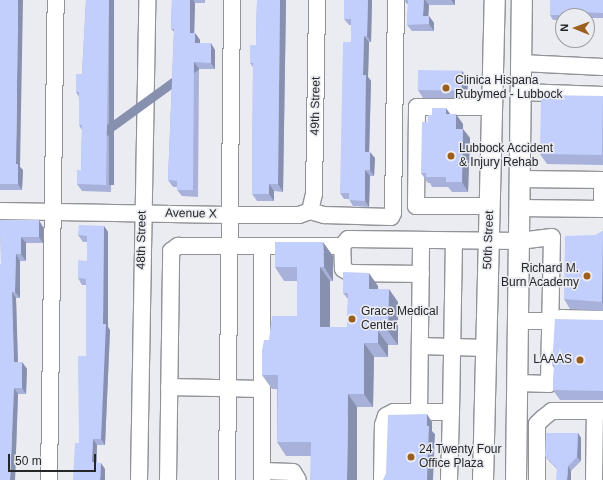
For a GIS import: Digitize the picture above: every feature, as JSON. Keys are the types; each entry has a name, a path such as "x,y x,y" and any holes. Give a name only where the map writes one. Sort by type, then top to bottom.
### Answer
{"main road":[{"name":"50th Street","path":"483,480 488,241 493,107 494,0"},
{"path":"516,480 522,0"}],"street":[{"path":"49,480 56,0"},
{"name":"48th Street","path":"138,480 146,0"},
{"path":"227,480 230,246 228,215 232,0"},
{"name":"49th Street","path":"310,211 314,194 317,0"},
{"path":"310,211 324,215 383,217 391,217 394,213 396,0"},
{"path":"521,63 603,67"},
{"path":"521,92 603,95"},
{"path":"490,206 416,206 417,107 493,107"},
{"path":"519,208 602,209 602,180 520,179"},
{"name":"Avenue X","path":"0,211 228,215 299,215 310,211"},
{"path":"421,274 350,273 343,269 342,246 348,239 519,242 559,237 550,321 549,384 518,383"},
{"path":"419,412 421,240"},
{"path":"449,480 454,241"},
{"path":"168,480 171,251 178,246 342,246"},
{"path":"262,246 262,476 293,472 298,480"},
{"path":"518,321 550,321 562,318 603,319"},
{"path":"420,346 486,348"},
{"path":"169,387 262,389"},
{"path":"537,480 537,424 552,411 599,411 594,480"},
{"path":"382,480 383,424 386,416 394,412 450,412"},
{"path":"517,413 529,413 543,418"},
{"path":"516,458 537,457"}],"building":[{"path":"0,0 18,0 16,164 18,164 18,184 0,184"},
{"path":"86,0 109,0 106,185 77,184 77,170 81,170 82,125 79,125 79,92 76,92 76,74 82,74"},
{"path":"172,0 190,0 190,33 195,33 195,43 211,43 211,63 194,62 193,190 177,190 177,181 168,180 174,29 171,29"},
{"path":"257,0 280,0 278,184 269,184 269,194 252,194 253,63 250,63 250,45 256,45"},
{"path":"344,0 368,0 367,36 364,36 363,75 366,75 365,152 370,152 370,170 365,170 365,201 349,200 349,193 340,193 343,42 351,42 351,19 344,19"},
{"path":"408,0 424,0 423,16 429,16 429,24 407,25"},
{"path":"550,0 603,0 603,13 595,13 595,8 555,8 555,15 550,15"},
{"path":"418,70 462,71 462,91 418,90"},
{"path":"541,95 603,96 602,155 540,154"},
{"name":"Lubbock Accident & Injury Rehab","path":"432,108 446,108 446,114 456,114 456,129 463,129 462,182 446,182 446,177 426,177 426,173 421,173 422,122 428,122 428,115 432,115"},
{"path":"0,220 39,220 39,237 21,237 21,254 16,254 15,292 12,292 14,362 22,362 22,388 14,388 10,480 0,480"},
{"path":"79,225 104,226 103,324 106,324 101,439 93,439 92,462 101,463 100,480 73,480 75,443 79,443 78,356 86,356 86,279 78,278 78,260 87,261 87,236 78,235"},
{"name":"Richard M. Burn Academy","path":"603,231 602,302 564,299 565,236 596,235"},
{"path":"275,242 323,242 324,267 320,267 320,327 347,327 348,293 343,293 343,272 369,273 369,289 389,289 388,331 378,331 378,343 364,343 364,394 348,394 347,480 310,480 311,442 277,442 278,375 262,375 262,350 264,340 269,340 272,316 297,316 297,267 275,267"},
{"name":"LAAAS","path":"555,319 603,320 603,391 553,390 554,365 552,365"},
{"name":"24 Twenty Four Office Plaza","path":"427,414 427,426 429,426 427,480 383,480 386,473 388,415"},
{"path":"546,433 578,433 577,457 568,466 567,480 556,480 557,468 545,456"}],"place":[{"name":"Clinica Hispana Rubymed - Lubbock","path":"446,88"},
{"name":"Lubbock Accident & Injury Rehab","path":"451,156"},
{"name":"Richard M. Burn Academy","path":"587,276"},
{"name":"Grace Medical Center","path":"352,319"},
{"name":"LAAAS","path":"580,360"},
{"name":"24 Twenty Four Office Plaza","path":"411,457"}]}
